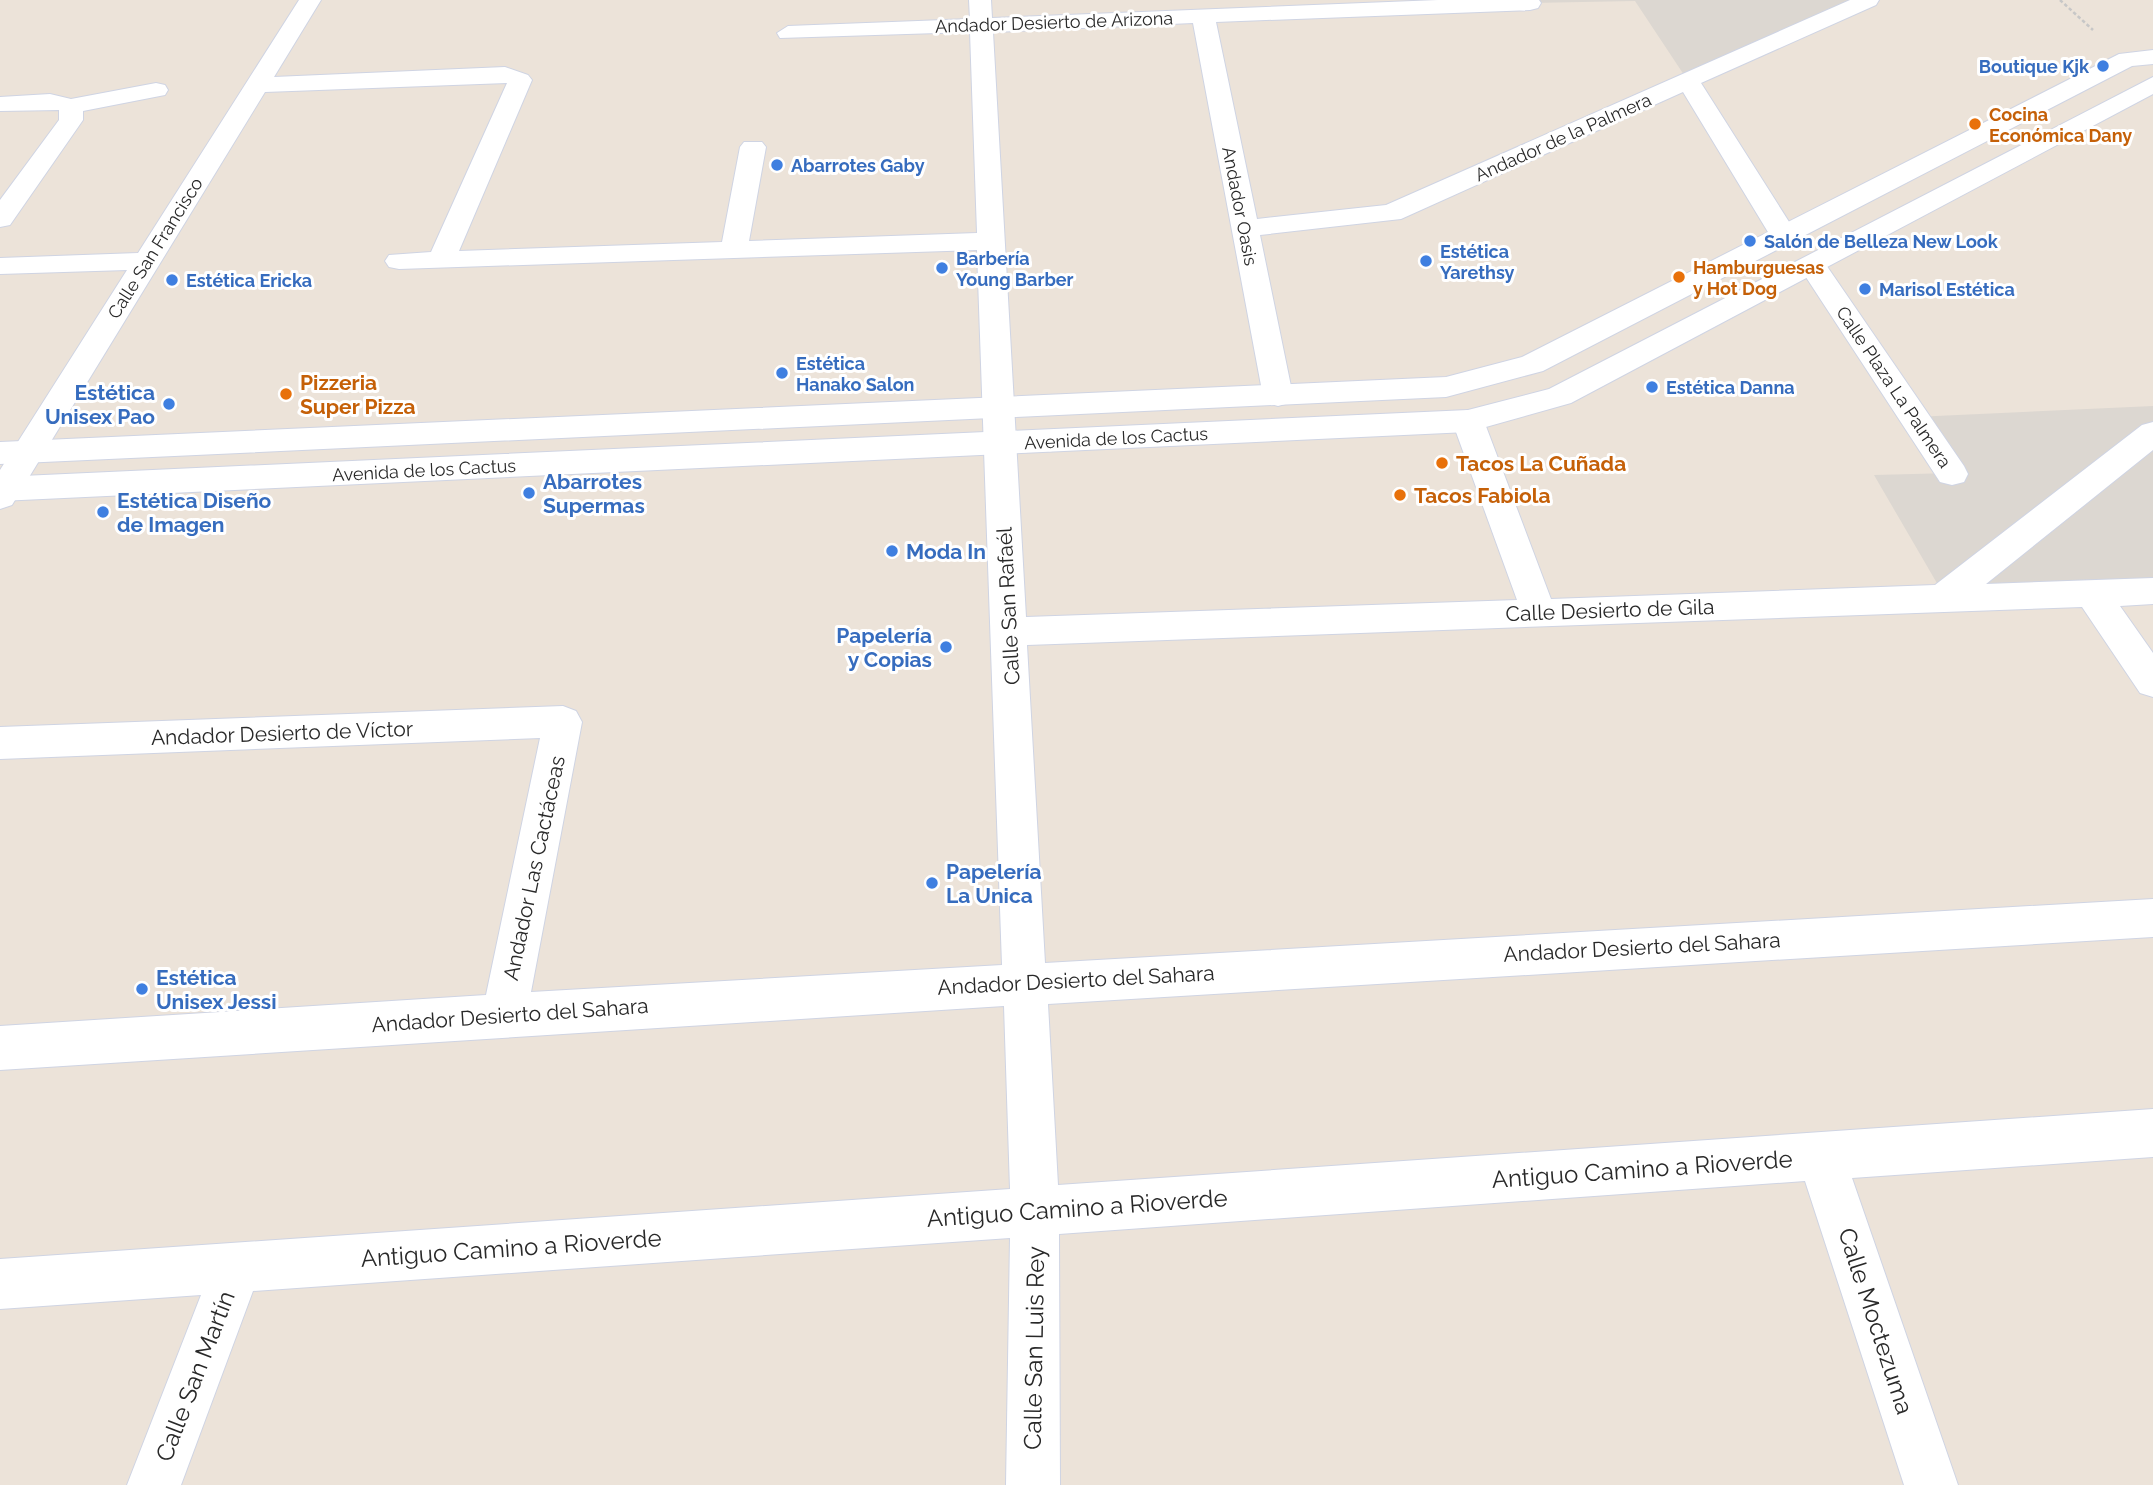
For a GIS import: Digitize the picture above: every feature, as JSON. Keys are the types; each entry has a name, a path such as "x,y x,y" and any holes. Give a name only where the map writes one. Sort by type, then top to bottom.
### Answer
{"street":[{"name":"Calle San Francisco","path":"2,492 14,452 147,261 310,0"},
{"name":"Andador de la Palmera","path":"1245,228 1391,214 1868,0"},
{"name":"Andador Desierto de Arizona","path":"788,33 981,13 1203,16 1529,1"},
{"name":"Calle San Rafaél","path":"981,13 1035,1211"},
{"name":"Andador Oasis","path":"1203,16 1278,396"},
{"name":"Avenida de los Cactus","path":"14,452 1446,387 1532,364 2115,65 2127,60 2153,57"},
{"path":"257,85 505,74 520,80 440,260"},
{"path":"1688,82 1784,236"},
{"name":"Avenida de los Cactus","path":"2,492 1468,421 1560,396 2153,84"},
{"path":"2,106 50,101 71,106 156,90"},
{"path":"0,219 71,120 71,106"},
{"path":"734,250 753,148"},
{"path":"1882,186 1919,206"},
{"path":"399,261 991,241"},
{"path":"0,266 147,261"},
{"name":"Calle Plaza La Palmera","path":"1812,265 1952,474"},
{"path":"1468,421 1539,613"},
{"path":"1945,597 2153,433"},
{"name":"Calle Desierto de Gila","path":"1009,632 2153,590"},
{"path":"2091,592 2153,682"},
{"name":"Andador Desierto de Víctor","path":"0,743 563,722"},
{"name":"Andador Las Cactáceas","path":"504,1015 563,722"},
{"name":"Andador Desierto del Sahara","path":"0,1048 1025,983 2153,918"},
{"name":"Antiguo Camino a Rioverde","path":"0,1284 2153,1133"},
{"name":"Calle Moctezuma","path":"1821,1156 1931,1485"},
{"name":"Calle San Luis Rey","path":"1032,1485 1035,1211"},
{"name":"Calle San Martín","path":"153,1485 237,1267"}],"shaded area":[{"path":"1528,0 1868,0 1688,81 1635,1 1530,3"},
{"path":"2153,406 2153,591 1945,597 1874,475 1952,473 1914,417"}],"place":[{"name":"Boutique Kjk","path":"2103,66"},
{"name":"Cocina Económica Dany","path":"1975,124"},
{"name":"Abarrotes Gaby","path":"777,165"},
{"name":"Salón de Belleza New Look","path":"1750,241"},
{"name":"Estética Yarethsy","path":"1426,261"},
{"name":"Barbería Young Barber","path":"942,268"},
{"name":"Hamburguesas y Hot Dog","path":"1679,277"},
{"name":"Estética Ericka","path":"172,280"},
{"name":"Marisol Estética","path":"1865,289"},
{"name":"Estética Hanako Salon","path":"782,373"},
{"name":"Estética Danna","path":"1652,387"},
{"name":"Pizzeria Super Pizza","path":"286,394"},
{"name":"Estética Unisex Pao","path":"169,404"},
{"name":"Tacos La Cuñada","path":"1442,463"},
{"name":"Abarrotes Supermas","path":"529,493"},
{"name":"Tacos Fabiola","path":"1400,495"},
{"name":"Estética Diseño de Imagen","path":"103,512"},
{"name":"Moda In","path":"892,551"},
{"name":"Papelería y Copias","path":"946,647"},
{"name":"Papelería La Unica","path":"932,883"},
{"name":"Estética Unisex Jessi","path":"142,989"}]}
